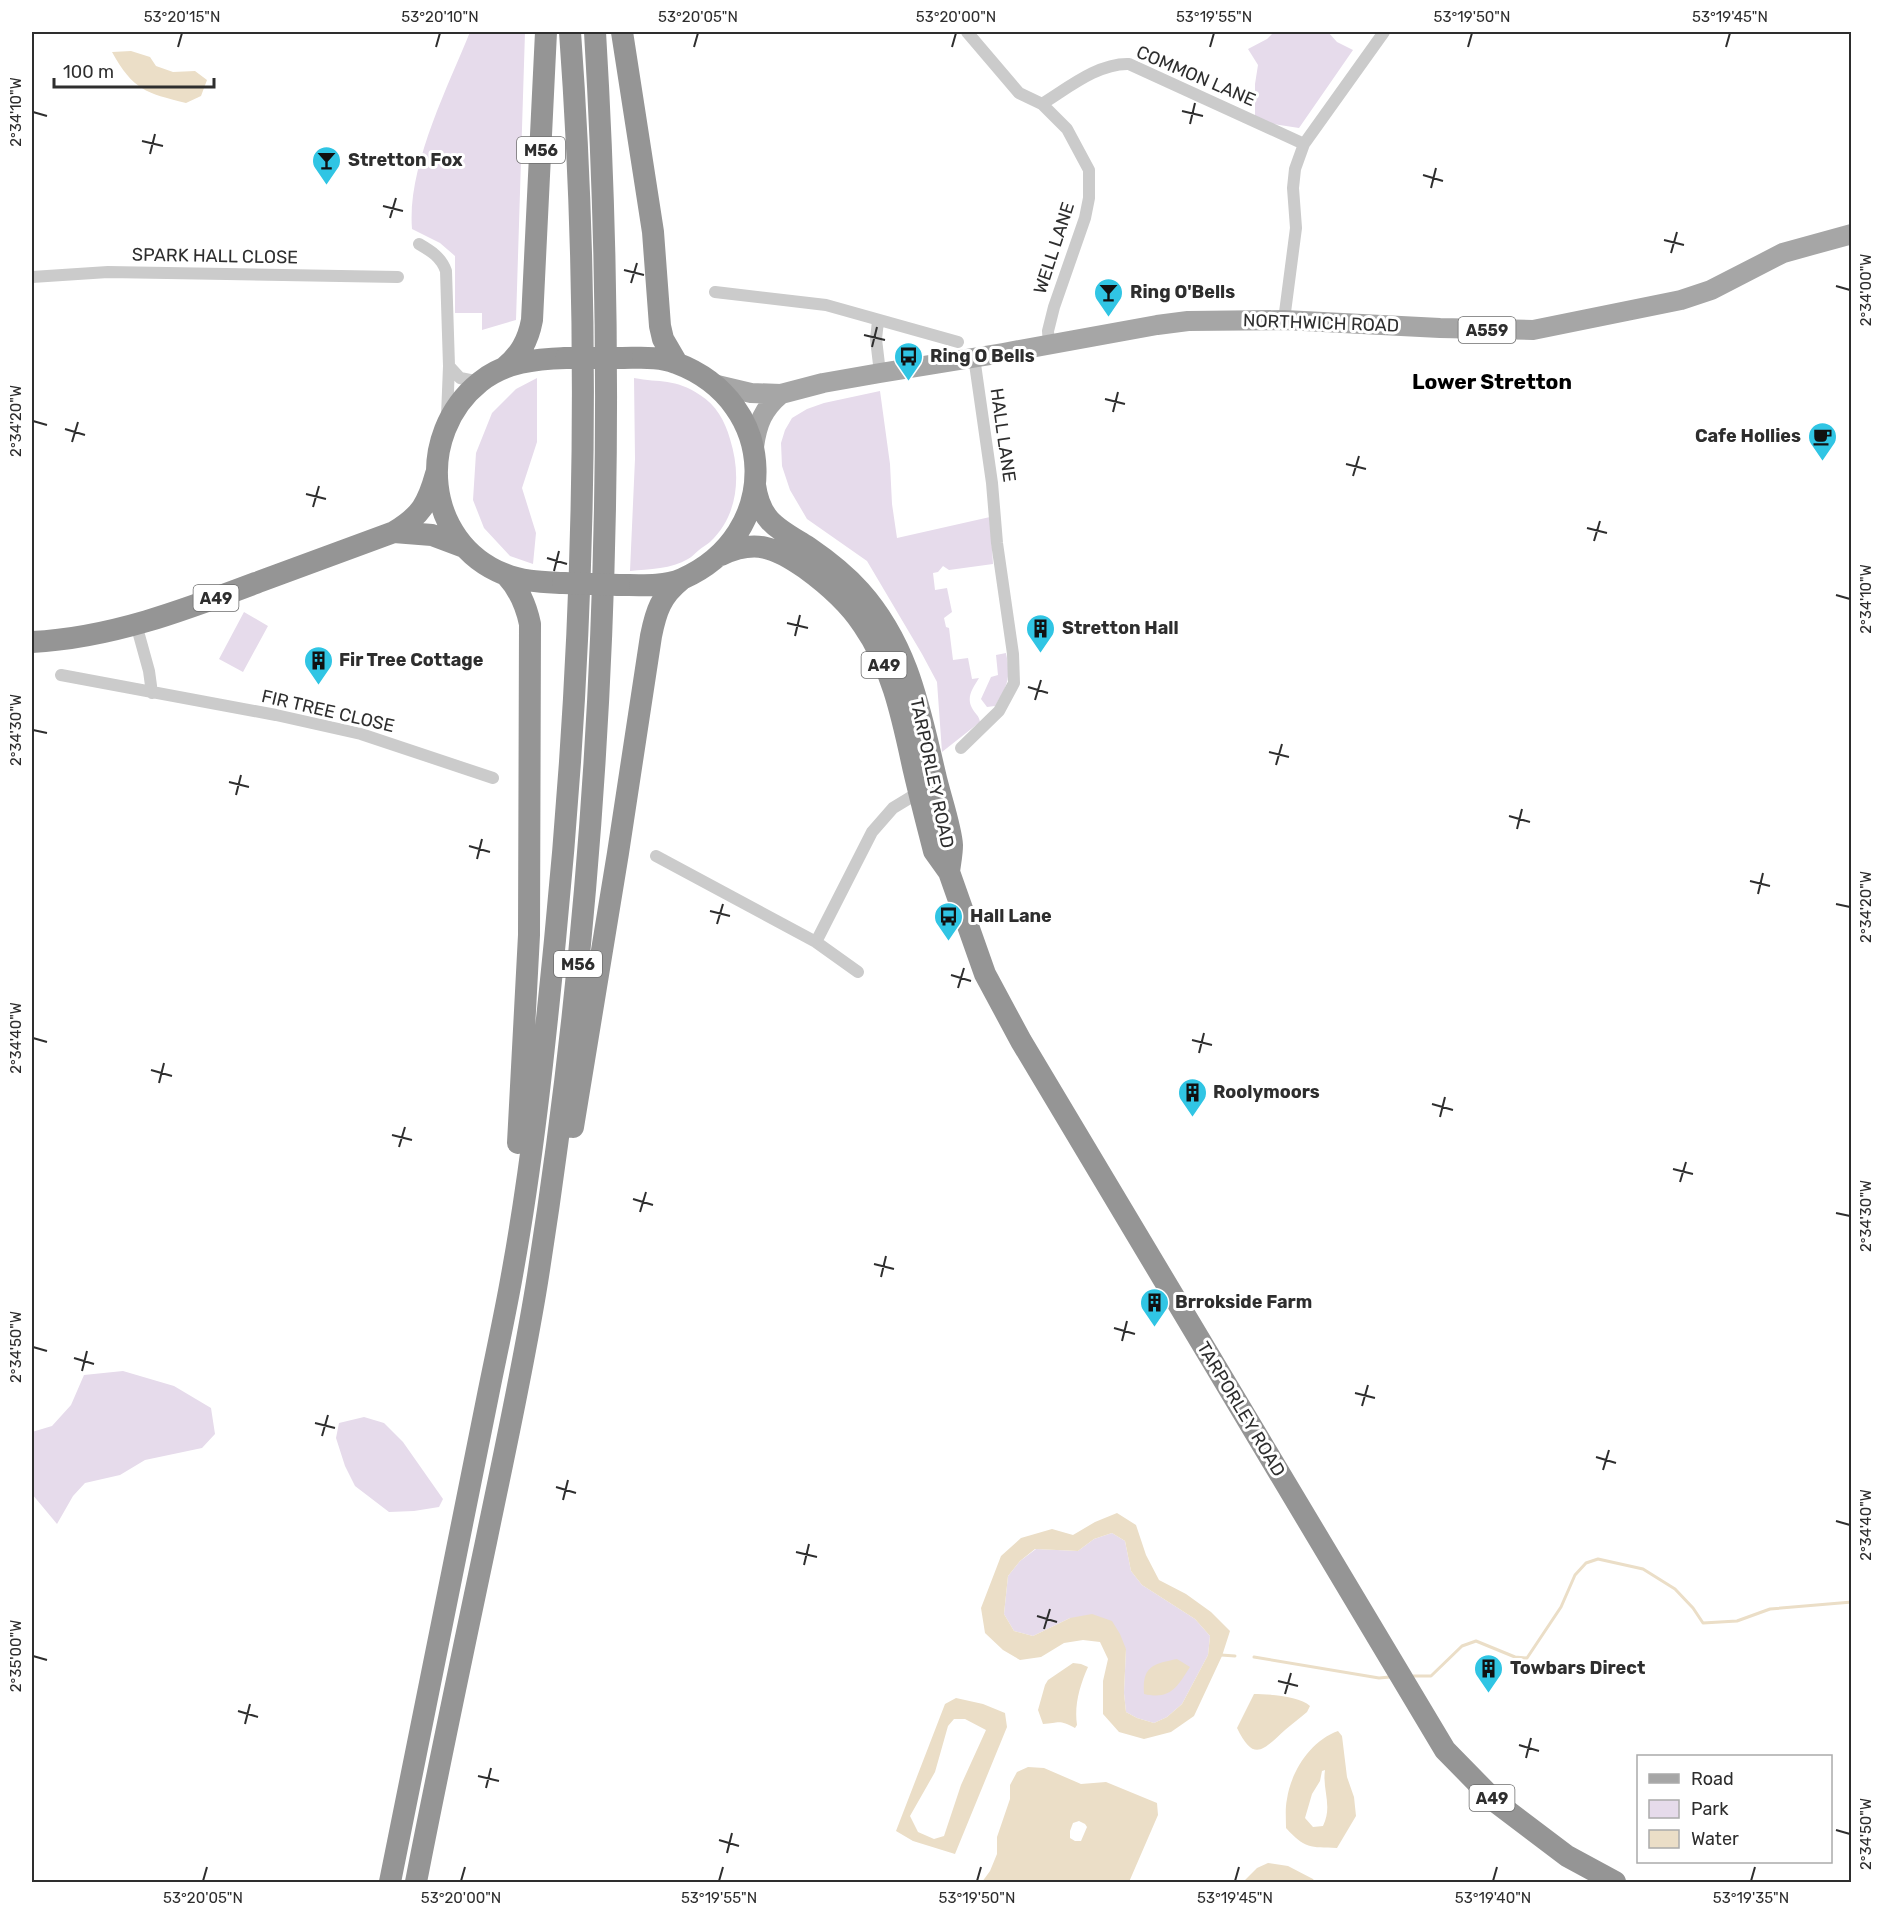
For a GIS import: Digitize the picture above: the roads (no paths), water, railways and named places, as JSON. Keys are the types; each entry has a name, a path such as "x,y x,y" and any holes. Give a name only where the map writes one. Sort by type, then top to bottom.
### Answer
{"highway":[{"name":"M56","path":"504,368 518,355 525,343 532,320 546,32"},
{"name":"M56","path":"390,1882 512,1276 529,1170 548,1017 568,803 580,561 582,330 570,32"},
{"name":"M56","path":"538,1280 575,1000 593,792 605,565 607,346 603,176 595,32"},
{"path":"622,32 653,232 660,326 663,339 677,363"},
{"path":"536,359 660,359 677,363 723,391 736,407 749,431 754,447 755,485 745,520 721,555 706,567 673,586 563,584 521,579 512,583 464,547 444,513 436,474 438,450 445,427 460,401 480,382 504,368 536,359"},
{"name":"A49","path":"32,642 85,636 188,609 394,532 408,524 424,506 436,474"},
{"name":"TARPORLEY ROAD","path":"755,485 758,504 770,521 846,577 871,604 899,649 915,693 952,844 949,872"},
{"name":"A49","path":"394,532 432,535 464,547"},
{"name":"TARPORLEY ROAD","path":"721,555 752,546 777,551 802,566 829,587 864,626 888,673 901,715 934,851 949,872 985,974 1021,1041 1445,1750 1497,1803 1567,1856 1615,1882"},
{"name":"M56","path":"512,583 528,613 530,624 530,763 528,935 512,1276"},
{"name":"M56","path":"416,1882 516,1400 538,1280 579,1097 651,636 656,615 673,586"}],"main road":[{"name":"NORTHWICH ROAD","path":"713,384 751,393 781,394 823,383 1176,322 1284,320 1461,329 1533,330 1681,300 1711,291 1783,253 1851,234"},
{"path":"754,447 760,419 772,401 781,394"}],"street":[{"name":"WELL LANE","path":"967,32 1019,93 1042,104 1067,129 1089,170 1090,184 1084,218 1049,324 1049,344"},
{"path":"1284,320 1296,228 1293,188 1295,169 1304,144 1384,32"},
{"name":"COMMON LANE","path":"1042,104 1087,76 1115,63 1129,64 1304,144"},
{"path":"418,244 434,253 444,264 446,271 449,366 445,427"},
{"name":"SPARK HALL CLOSE","path":"32,277 108,272 398,277"},
{"path":"715,291 826,305 958,342"},
{"path":"878,321 876,339 880,373"},
{"name":"HALL LANE","path":"961,748 999,711 1014,684 1013,654 1004,600 992,483 974,357"},
{"path":"449,366 460,378 480,382"},
{"path":"136,624 149,671 152,693"},
{"name":"FIR TREE CLOSE","path":"61,675 276,715 361,734 493,778"},
{"path":"816,942 872,832 893,808 919,793 934,773"},
{"path":"656,856 816,942 858,972"}],"water":[{"path":"131,51 150,57 156,66 173,72 195,71 207,80 201,96 186,103 142,88 127,75 112,52"},
{"path":"1117,1513 1136,1525 1146,1555 1159,1580 1186,1594 1211,1612 1230,1631 1222,1656 1194,1716 1171,1732 1144,1739 1119,1732 1103,1714 1103,1681 1108,1659 1100,1642 1083,1640 1064,1643 1041,1657 1020,1660 1003,1650 985,1633 981,1608 1001,1556 1021,1538 1052,1529 1073,1535","holes":["1112,1533 1125,1541 1131,1571 1142,1585 1195,1619 1210,1636 1208,1655 1182,1704 1167,1717 1154,1723 1126,1712 1124,1693 1126,1649 1112,1621 1092,1614 1070,1618 1033,1636 1014,1631 1004,1614 1008,1576 1020,1561 1035,1549 1078,1551 1094,1539"]},
{"path":"1177,1659 1190,1667 1177,1686 1161,1695 1144,1694 1147,1672 1155,1665"},
{"path":"1073,1663 1088,1667 1078,1695 1077,1725 1075,1728 1056,1722 1043,1724 1038,1710 1045,1685 1048,1680"},
{"path":"1254,1694 1292,1698 1310,1706 1307,1712 1271,1743 1259,1750 1254,1749 1243,1739 1237,1728"},
{"path":"956,1698 983,1704 1005,1713 1007,1727 955,1854 913,1841 896,1831 945,1704","holes":["954,1719 965,1719 986,1730 961,1785 944,1836 934,1839 918,1832 910,1816 935,1772 948,1726"]},
{"path":"1338,1731 1342,1736 1347,1777 1354,1797 1356,1816 1337,1848 1308,1846 1286,1828 1286,1802 1293,1778 1311,1750","holes":["1325,1770 1326,1819 1323,1826 1313,1827 1305,1818 1312,1794 1320,1781 1322,1771"]},
{"path":"1028,1767 1044,1768 1081,1784 1106,1782 1157,1803 1158,1815 1129,1882 982,1882 990,1871 997,1854 997,1837 1010,1799 1010,1785 1017,1772","holes":["1079,1821 1087,1827 1081,1841 1070,1838 1073,1823"]},
{"path":"1268,1863 1288,1866 1315,1882 1243,1882 1257,1868"}],"waterway":[{"path":"1413,1676 1431,1676 1462,1646 1476,1641 1515,1657 1527,1658 1561,1607 1575,1575 1586,1563 1598,1559 1643,1569 1675,1589 1693,1608 1703,1623 1737,1621 1770,1609 1852,1602"},
{"path":"1221,1655 1235,1656"},
{"path":"1254,1657 1379,1678 1390,1677"}],"place":[{"name":"Stretton Fox","path":"327,186"},
{"name":"Ring O'Bells","path":"1109,318"},
{"name":"Ring O Bells","path":"909,382"},
{"name":"Cafe Hollies","path":"1822,462"},
{"name":"Stretton Hall","path":"1041,654"},
{"name":"Fir Tree Cottage","path":"318,686"},
{"name":"Hall Lane","path":"949,942"},
{"name":"Roolymoors","path":"1192,1118"},
{"name":"Brrokside Farm","path":"1154,1328"},
{"name":"Towbars Direct","path":"1489,1694"}],"district":[{"name":"Lower Stretton","path":"1492,381"}]}
